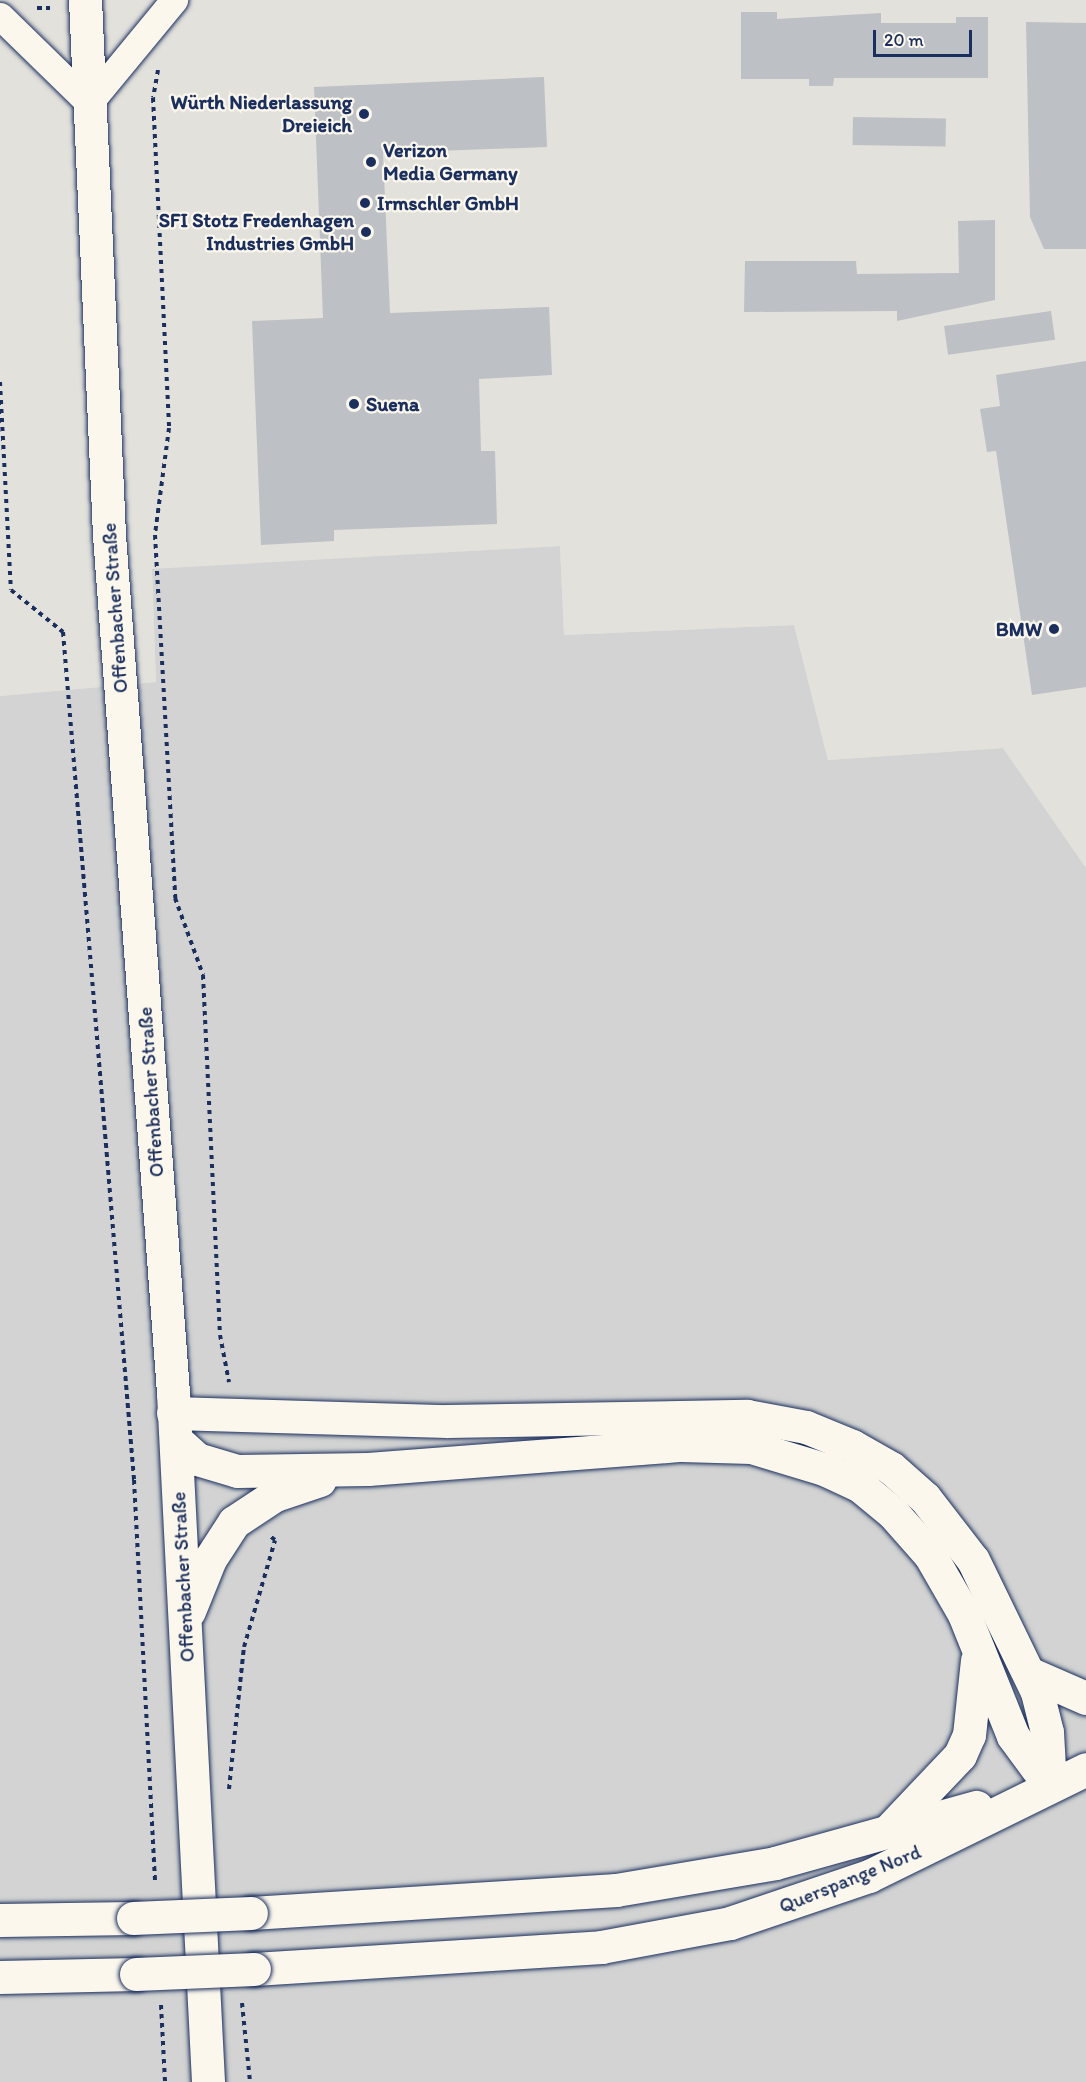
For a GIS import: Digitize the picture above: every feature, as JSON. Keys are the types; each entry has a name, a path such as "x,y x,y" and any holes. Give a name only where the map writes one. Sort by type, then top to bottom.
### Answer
{"main road":[{"name":"Offenbacher Straße","path":"85,0 109,535 174,1415 208,2082"},
{"path":"228,1413 447,1421 683,1414 747,1416 806,1427 891,1468 925,1498 974,1560 1031,1674 1047,1732 1050,1786 1013,1736 950,1584 893,1513 859,1485 785,1455 681,1445 368,1469 226,1469 197,1459 174,1415 228,1413"},
{"path":"186,1621 210,1559 244,1514 302,1484 368,1469"},
{"path":"885,1834 960,1755 969,1734 978,1653"},
{"path":"1031,1674 1086,1698"},
{"name":"Querspange Nord","path":"0,1977 136,1974 248,1981 601,1947 730,1923 810,1899 915,1854 1086,1769"},
{"path":"0,1920 251,1913 616,1890 775,1863 1050,1786"}],"street":[{"path":"0,16 89,103 174,0"}],"path":[{"path":"160,63 153,98 169,428 155,535 175,898 203,975 228,1413"},
{"path":"0,382 11,590 63,632 134,1480 156,1893"},
{"path":"229,1804 244,1647 275,1540 244,1514"},
{"path":"248,1981 250,2082"},
{"path":"161,1999 165,2082"}],"shaded area":[{"path":"0,0 1086,0 1086,868 1003,748 828,760 794,625 564,635 560,546 152,570 156,682 0,696"},
{"path":"560,546 564,635 794,625 828,760 1003,748 1086,868 1086,2082 0,2082 0,696 156,682 152,569"}],"building":[{"path":"741,12 777,12 777,19 881,13 881,23 956,23 956,17 988,17 988,78 834,78 833,86 809,86 809,79 741,79"},
{"path":"1026,22 1086,23 1086,249 1044,249 1030,217"},
{"path":"544,77 547,147 383,153 390,313 549,307 552,375 479,379 481,451 495,451 497,524 334,530 334,541 261,545 252,321 323,318 314,87"},
{"path":"853,117 946,119 945,147 853,145"},
{"path":"995,220 995,300 897,321 897,311 744,312 745,261 856,261 857,274 959,273 958,221"},
{"path":"1051,311 1055,340 948,355 944,326"},
{"path":"1086,361 1086,687 1032,695 996,451 987,452 980,409 1000,406 996,375"}],"place":[{"name":"Würth Niederlassung Dreieich","path":"364,114"},
{"name":"Verizon Media Germany","path":"371,162"},
{"name":"Irmschler GmbH","path":"365,203"},
{"name":"SFI Stotz Fredenhagen Industries GmbH","path":"366,232"},
{"name":"Suena","path":"354,404"},
{"name":"BMW","path":"1054,629"}]}
